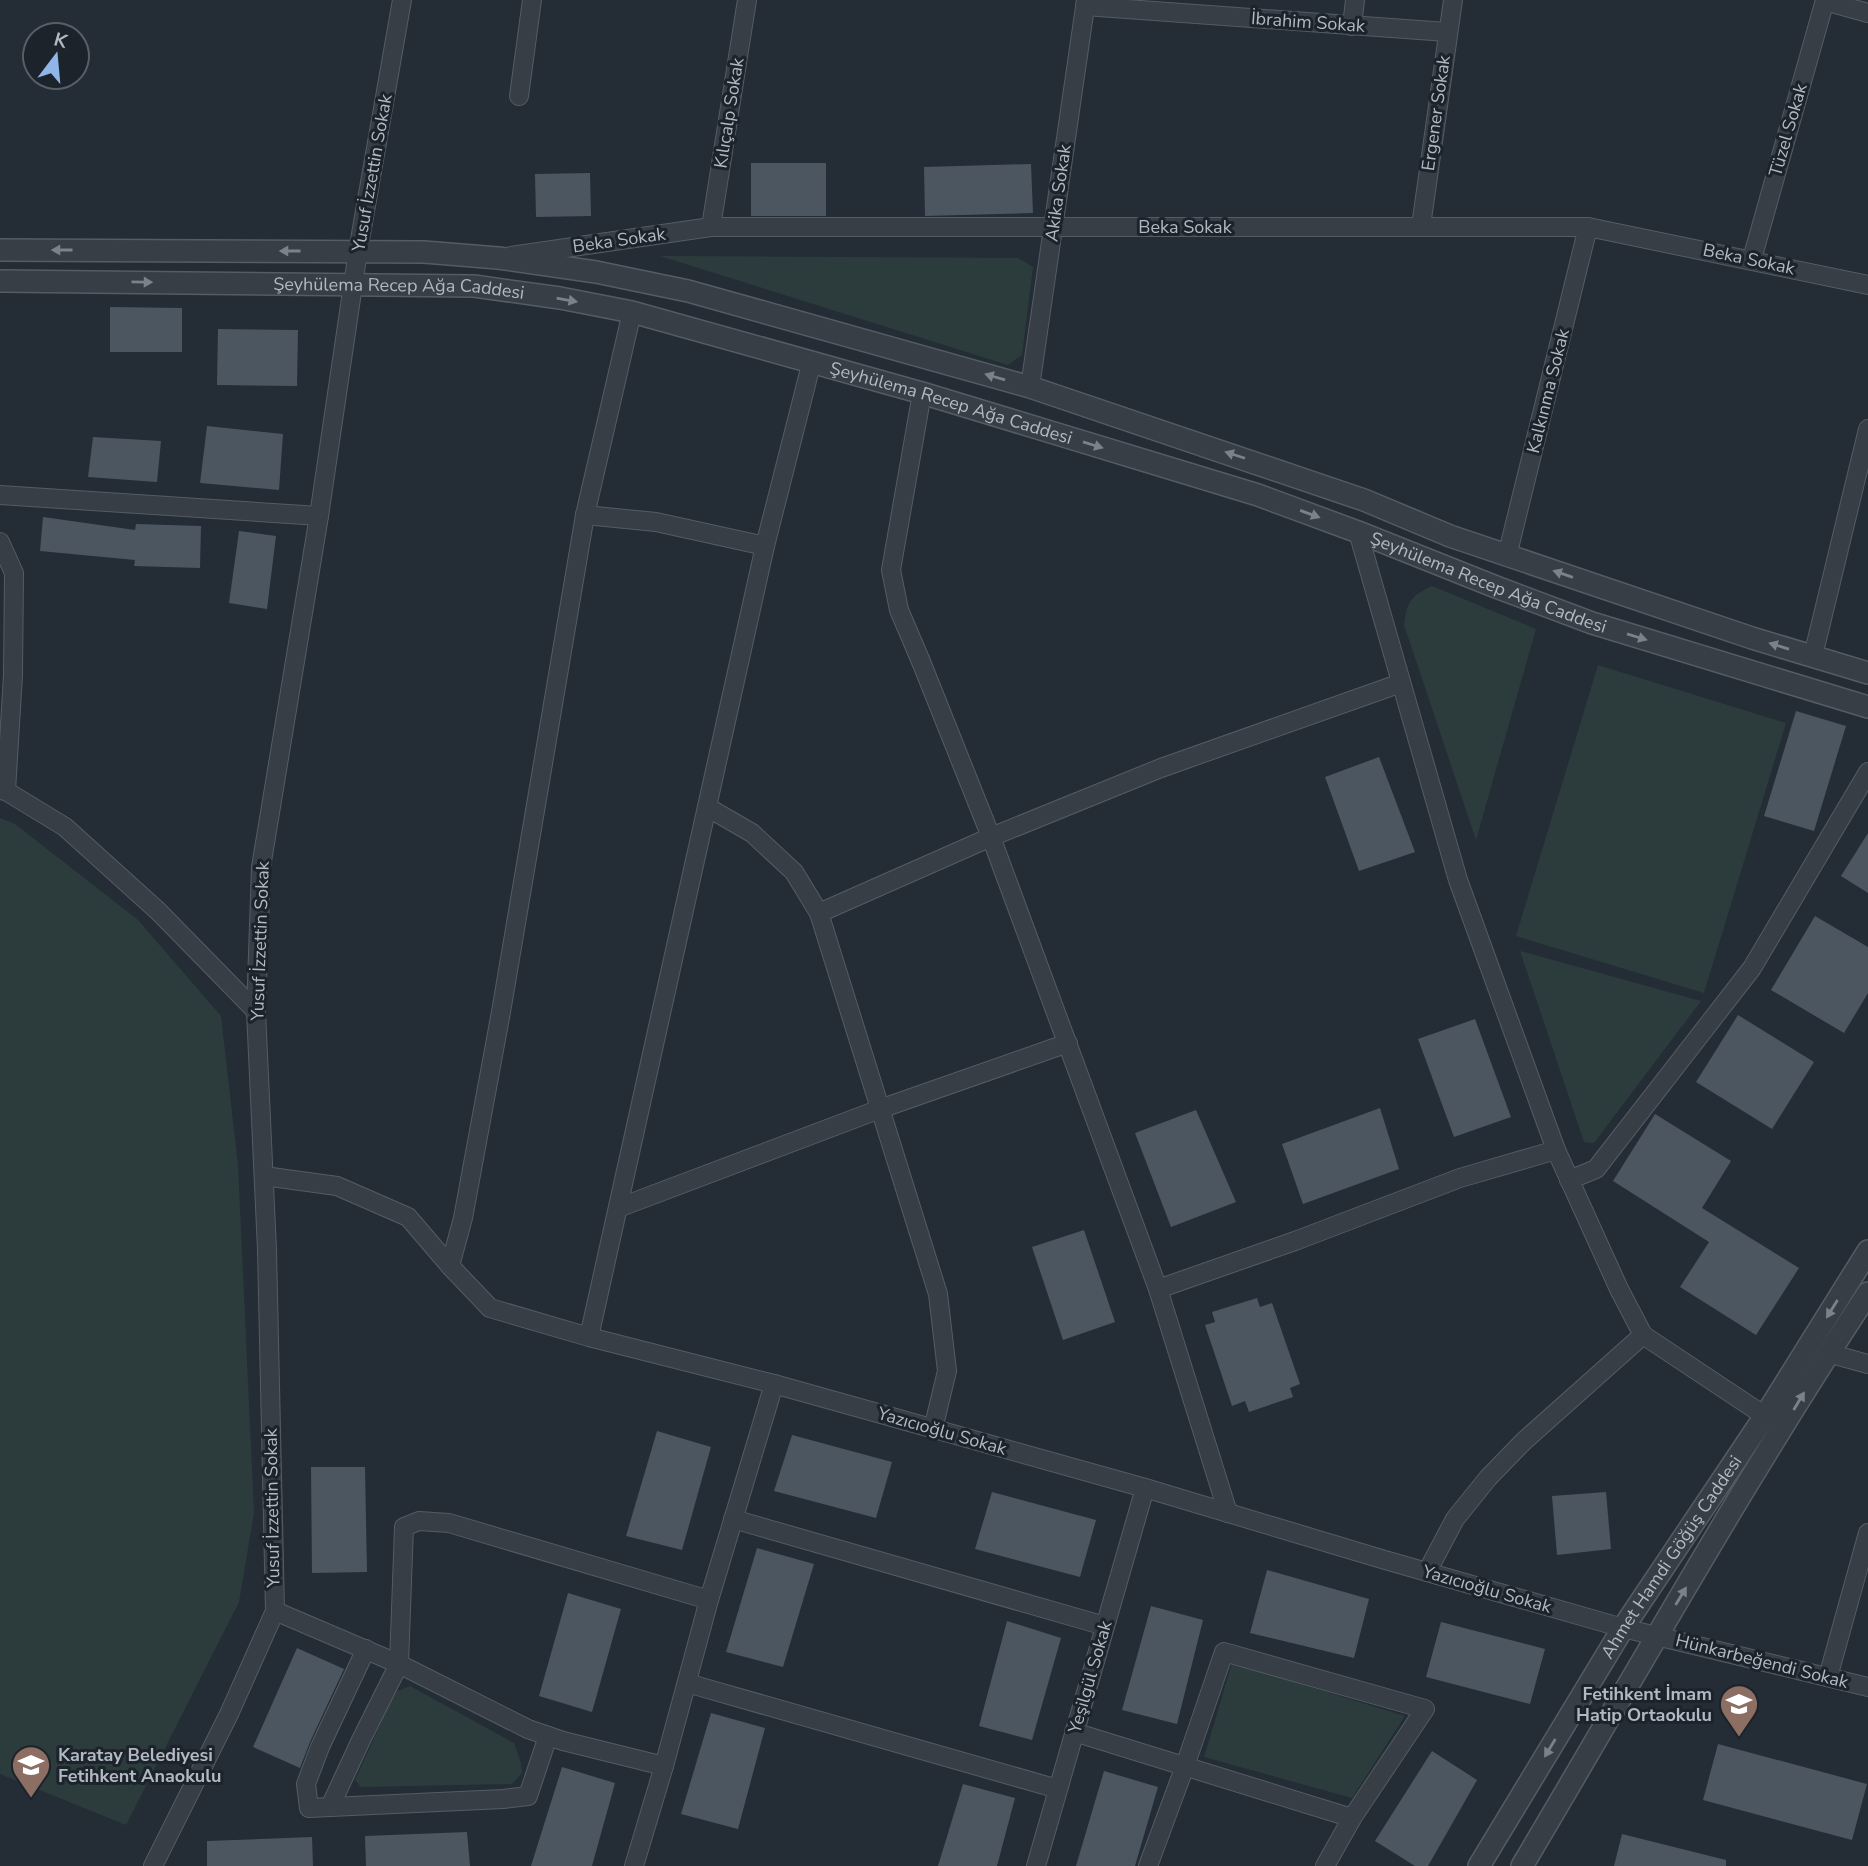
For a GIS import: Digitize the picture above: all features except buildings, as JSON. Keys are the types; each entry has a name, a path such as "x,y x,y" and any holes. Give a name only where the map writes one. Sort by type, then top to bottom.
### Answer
{"street":[{"name":"Yusuf İzzettin Sokak","path":"153,1866 229,1714 275,1611 264,1176 256,1011 261,867 319,516 358,251 402,0"},
{"path":"519,96 532,0"},
{"name":"Kılıçalp Sokak","path":"711,227 747,0"},
{"path":"1352,26 1355,0"},
{"name":"Ergener Sokak","path":"1421,226 1452,0"},
{"path":"1825,1 1868,13"},
{"name":"Tüzel Sokak","path":"1752,259 1825,1"},
{"name":"İbrahim Sokak","path":"1085,3 1447,33"},
{"name":"Akika Sokak","path":"1030,387 1085,3"},
{"name":"Beka Sokak","path":"498,258 711,227 1588,226 1868,285"},
{"name":"Kalkınma Sokak","path":"1507,556 1588,226"},
{"name":"Şeyhülema Recep Ağa Caddesi","path":"0,250 424,252 498,258 596,272 688,291 1030,387 1364,500 1450,536 1507,556 1868,673"},
{"name":"Şeyhülema Recep Ağa Caddesi","path":"0,281 474,286 560,298 632,312 922,393 1258,495 1592,622 1868,707"},
{"path":"450,1266 463,1218 498,1026 585,515 632,312"},
{"path":"589,1336 765,546 812,361"},
{"path":"922,393 891,570 899,610 991,837 1158,1289 1228,1513"},
{"path":"1813,656 1868,429"},
{"path":"0,495 319,516"},
{"path":"585,515 656,522 765,546"},
{"path":"1358,532 1458,880 1556,1150 1619,1289 1643,1335 1765,1416"},
{"path":"0,542 14,573 13,675 3,790 65,827 158,911 256,1011"},
{"path":"819,913 991,837 1161,768 1401,683"},
{"path":"1569,1180 1596,1169 1752,968 1868,772"},
{"path":"707,807 752,833 793,872 819,913 938,1294 947,1371 933,1429"},
{"path":"618,1208 880,1109 1068,1043"},
{"path":"1158,1289 1295,1241 1460,1178 1556,1150"},
{"name":"Yazıcıoğlu Sokak","path":"264,1176 337,1186 408,1217 490,1308 774,1384 1623,1628 1657,1635"},
{"name":"Ahmet Hamdi Göğüş Caddesi","path":"1479,1866 1623,1628 1765,1416 1868,1251"},
{"name":"Ahmet Hamdi Göğüş Caddesi","path":"1522,1866 1657,1635 1828,1353 1868,1293"},
{"path":"1427,1572 1455,1519 1488,1478 1524,1441 1643,1335"},
{"path":"1828,1353 1868,1364"},
{"path":"634,1866 709,1600 774,1384"},
{"name":"Yeşilgül Sokak","path":"1036,1866 1144,1489"},
{"path":"733,1519 1105,1626"},
{"path":"330,1807 399,1664 404,1527 414,1522 449,1523 709,1600"},
{"path":"1828,1677 1868,1533"},
{"path":"275,1611 399,1664 548,1736 664,1766"},
{"name":"Hünkarbeğendi Sokak","path":"1657,1635 1868,1687"},
{"path":"366,1649 320,1747 306,1784 309,1808 528,1796 548,1736"},
{"path":"1148,1866 1224,1652 1425,1710 1352,1818 1325,1866"},
{"path":"687,1683 1058,1789"},
{"path":"1074,1732 1352,1818"}],"shaded area":[{"path":"660,256 1018,258 1033,267 1022,355 1008,365"},
{"path":"1432,586 1536,629 1476,840 1404,625 1411,601"},
{"path":"1598,665 1786,723 1704,993 1516,936"},
{"path":"0,818 15,824 138,920 221,1016 238,1165 254,1513 239,1602 126,1825 0,1774"},
{"path":"1520,951 1701,1001 1594,1143 1584,1142"},
{"path":"1232,1663 1405,1716 1352,1798 1204,1757"},
{"path":"410,1686 514,1743 522,1773 512,1784 361,1787 355,1780 395,1692"}],"place":[{"name":"Fetihkent İmam Hatip Ortaokulu","path":"1739,1738"},
{"name":"Karatay Belediyesi Fetihkent Anaokulu","path":"31,1799"}]}
